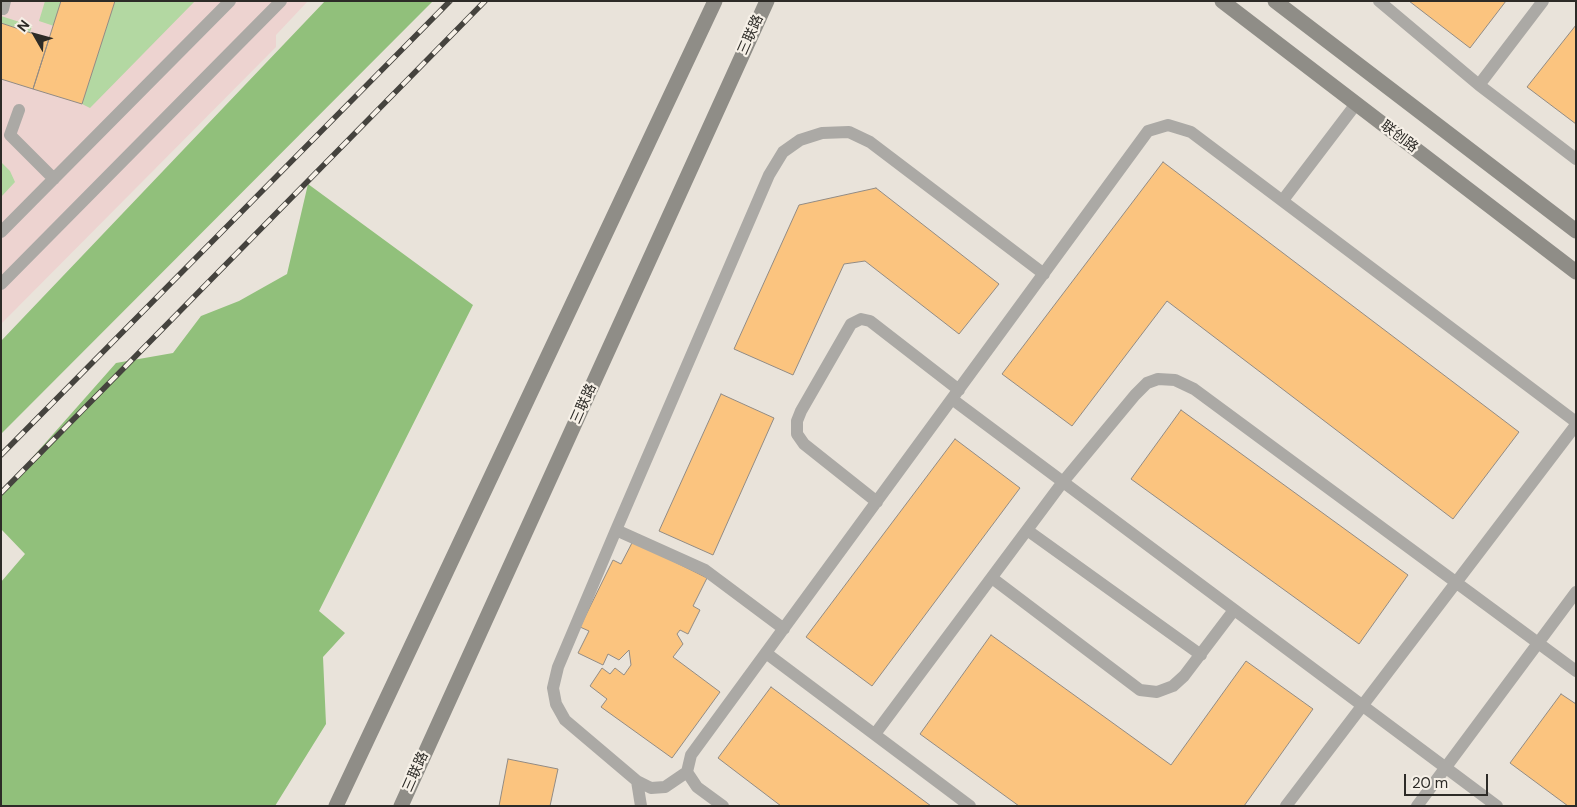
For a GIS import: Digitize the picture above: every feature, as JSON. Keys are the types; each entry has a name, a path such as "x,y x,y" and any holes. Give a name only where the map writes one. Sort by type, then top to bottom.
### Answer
{"street":[{"path":"336,806 715,1"},
{"name":"三联路","path":"401,806 767,1"},
{"name":"联创路","path":"1222,1 1576,272"},
{"path":"1275,1 1576,231"}],"lane":[{"path":"1,232 230,1"},
{"path":"1,284 281,1"},
{"path":"1379,1 1479,85 1576,159"},
{"path":"1479,85 1543,1"},
{"path":"1283,200 1356,104"},
{"path":"19,110 10,135 54,179"},
{"path":"1044,274 870,142 849,132 822,133 800,140 783,152 769,175 558,667 553,688 556,704 565,720 637,781 651,788 665,788 687,772 691,755 1044,274 1148,131 1168,125 1191,132 1576,423 1286,806"},
{"path":"877,502 804,444 797,434 797,421 801,411 851,324 860,319 870,321 1062,483 1497,806"},
{"path":"875,734 1062,483 1147,383 1158,379 1175,380 1194,389 1576,671"},
{"path":"616,530 705,570 784,629"},
{"path":"1027,530 1200,655"},
{"path":"992,578 1140,690 1157,692 1173,686 1184,676 1234,610"},
{"path":"1417,806 1576,592"},
{"path":"766,653 970,806"},
{"path":"687,772 697,787 722,806"},
{"path":"637,781 641,806"}],"shaded area":[{"path":"1,1 308,1 276,35 276,47 1,324"}],"green space":[{"path":"45,1 61,1 54,26 39,21"},
{"path":"115,1 195,1 90,108 82,104"},
{"path":"325,1 433,1 1,434 1,341"},
{"path":"1,16 32,26 30,32 1,23"},
{"path":"1,162 10,171 15,182 1,197"},
{"path":"308,184 473,305 319,611 345,633 323,657 326,724 275,806 1,806 1,582 25,554 1,529 1,493 116,363 173,353 201,316 239,301 287,274"}],"building":[{"path":"61,1 115,1 82,104 33,89"},
{"path":"1409,1 1506,1 1470,48"},
{"path":"1,23 49,39 33,89 1,79"},
{"path":"1576,25 1576,124 1527,87"},
{"path":"1163,162 1519,432 1453,519 1167,301 1072,426 1002,374"},
{"path":"876,188 999,284 959,334 865,261 844,264 793,375 734,349 799,205"},
{"path":"721,394 774,418 713,555 659,531"},
{"path":"1181,410 1408,575 1359,644 1131,479"},
{"path":"955,439 1020,488 872,686 806,637"},
{"path":"633,541 707,578 693,606 700,610 688,634 680,630 677,634 683,644 673,657 720,692 672,758 601,707 607,699 590,686 602,668 610,674 615,668 624,675 631,665 629,650 619,660 608,654 603,665 578,653 589,631 580,627 613,560 621,564"},
{"path":"991,635 1171,765 1246,661 1313,709 1244,806 1019,806 920,734"},
{"path":"771,687 931,806 781,806 718,758"},
{"path":"1561,694 1576,704 1576,806 1568,806 1510,763"},
{"path":"508,759 558,769 550,806 499,806"}],"railway":[{"path":"1,455 450,1"},
{"path":"1,493 485,1"}]}
